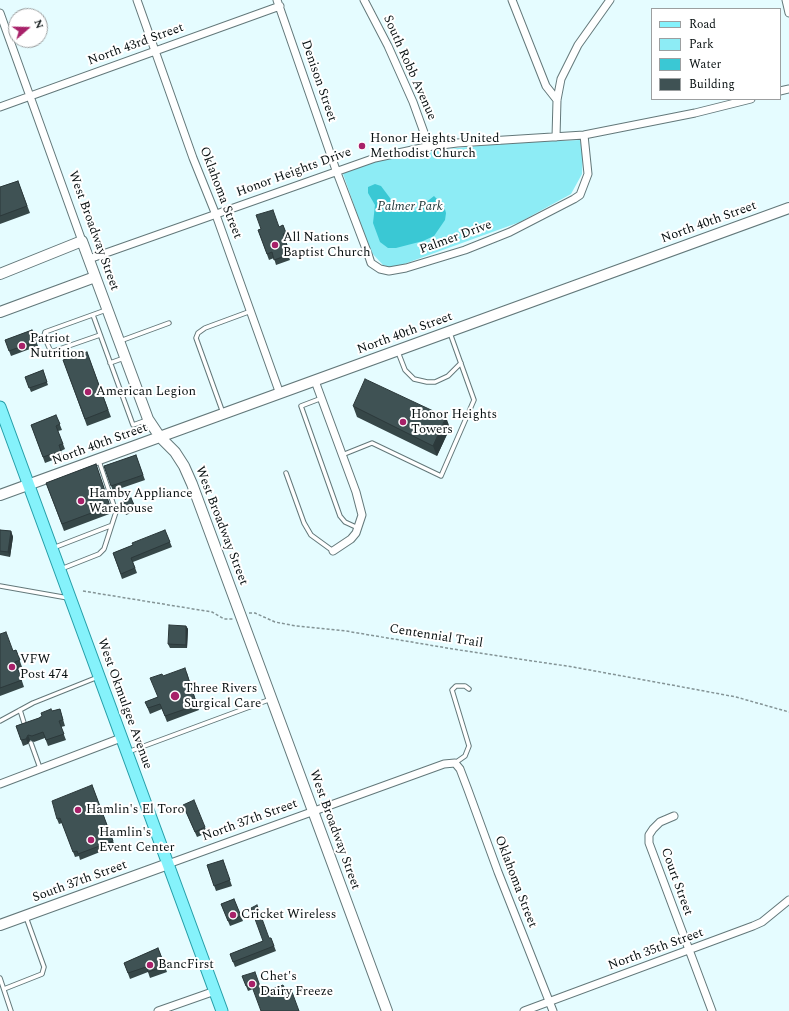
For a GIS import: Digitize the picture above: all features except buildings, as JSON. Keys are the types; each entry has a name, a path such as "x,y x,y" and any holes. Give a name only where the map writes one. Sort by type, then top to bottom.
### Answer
{"main road":[{"name":"West Okmulgee Avenue","path":"0,407 222,1011"}],"street":[{"name":"Oklahoma Street","path":"137,0 156,50 193,158 216,216 280,394"},
{"name":"South Robb Avenue","path":"364,0 388,46 413,102 426,138 426,147"},
{"path":"512,0 546,86 557,100"},
{"path":"556,137 557,100 561,79 578,45 610,0"},
{"path":"786,0 789,13"},
{"name":"North 43rd Street","path":"0,107 156,50 278,3"},
{"name":"Denison Street","path":"278,3 336,170"},
{"name":"West Broadway Street","path":"0,14 148,420 160,437 175,452 184,466 387,1011"},
{"name":"Honor Heights Drive","path":"89,260 216,216 336,170 375,158 426,147 486,141 584,136 695,114 747,100"},
{"name":"Palmer Drive","path":"336,170 371,263 380,269 389,270 406,268 464,250 510,232 580,195 588,174 584,136"},
{"name":"North 40th Street","path":"0,495 224,415 397,350 789,208"},
{"path":"0,274 82,241"},
{"path":"0,312 95,277"},
{"path":"315,381 362,512 358,528 351,539 333,551"},
{"path":"0,784 121,738"},
{"name":"Oklahoma Street","path":"454,763 460,769 500,879 553,1011"},
{"name":"North 37th Street","path":"168,864 313,810 444,764 454,763"},
{"name":"Court Street","path":"674,816 660,822 653,829 648,835 649,843 688,951 712,1011"},
{"name":"South 37th Street","path":"0,925 168,864"},
{"name":"North 35th Street","path":"524,1011 688,951 762,922 789,900"},
{"path":"158,1011 215,991"}],"lane":[{"path":"100,335 53,352 49,350 44,336 45,332 107,310"},
{"path":"224,415 196,338 198,333 205,328 250,311"},
{"path":"93,315 133,425 148,420"},
{"path":"119,341 169,323"},
{"path":"342,455 372,443 441,476 474,400 449,331"},
{"path":"397,350 405,370 414,379 427,382 435,382 448,376 461,363"},
{"path":"110,363 125,357"},
{"path":"322,398 301,406 340,516 345,522 358,528"},
{"path":"60,569 99,554 104,549 110,526 116,512 98,460"},
{"path":"286,472 311,535 333,551"},
{"path":"52,548 110,526"},
{"path":"0,586 70,598"},
{"path":"0,721 33,703 99,677"},
{"path":"454,763 465,756 469,746 452,690 456,686 465,686 469,689"},
{"path":"127,753 272,699"},
{"path":"20,710 25,727"},
{"path":"31,743 40,768"},
{"path":"4,989 42,974 44,968 26,916"},
{"path":"0,978 11,1011"}],"path":[{"name":"Centennial Trail","path":"83,591 212,612 224,619 230,620 255,613 274,622 296,626 346,631 573,667 736,698 789,712"}],"green space":[{"name":"Palmer Park","path":"580,140 583,151 582,174 571,194 520,222 393,268 383,265 370,251 342,171 379,160 439,150 507,143"}],"water":[{"path":"375,184 381,186 393,202 408,211 415,211 434,196 444,206 446,213 445,220 434,236 423,241 396,248 388,248 380,242 373,223 375,205 368,193 368,187"}],"place":[{"name":"Honor Heights United Methodist Church","path":"362,146"},
{"name":"All Nations Baptist Church","path":"275,245"},
{"name":"Patriot Nutrition","path":"22,346"},
{"name":"American Legion","path":"88,392"},
{"name":"Honor Heights Towers","path":"403,422"},
{"name":"Hamby Appliance Warehouse","path":"81,501"},
{"name":"VFW Post 474","path":"12,667"},
{"name":"Three Rivers Surgical Care","path":"175,696"},
{"name":"Hamlin's El Toro","path":"78,810"},
{"name":"Hamlin's Event Center","path":"91,840"},
{"name":"Cricket Wireless","path":"233,915"},
{"name":"BancFirst","path":"150,965"},
{"name":"Chet's Dairy Freeze","path":"252,984"}]}
